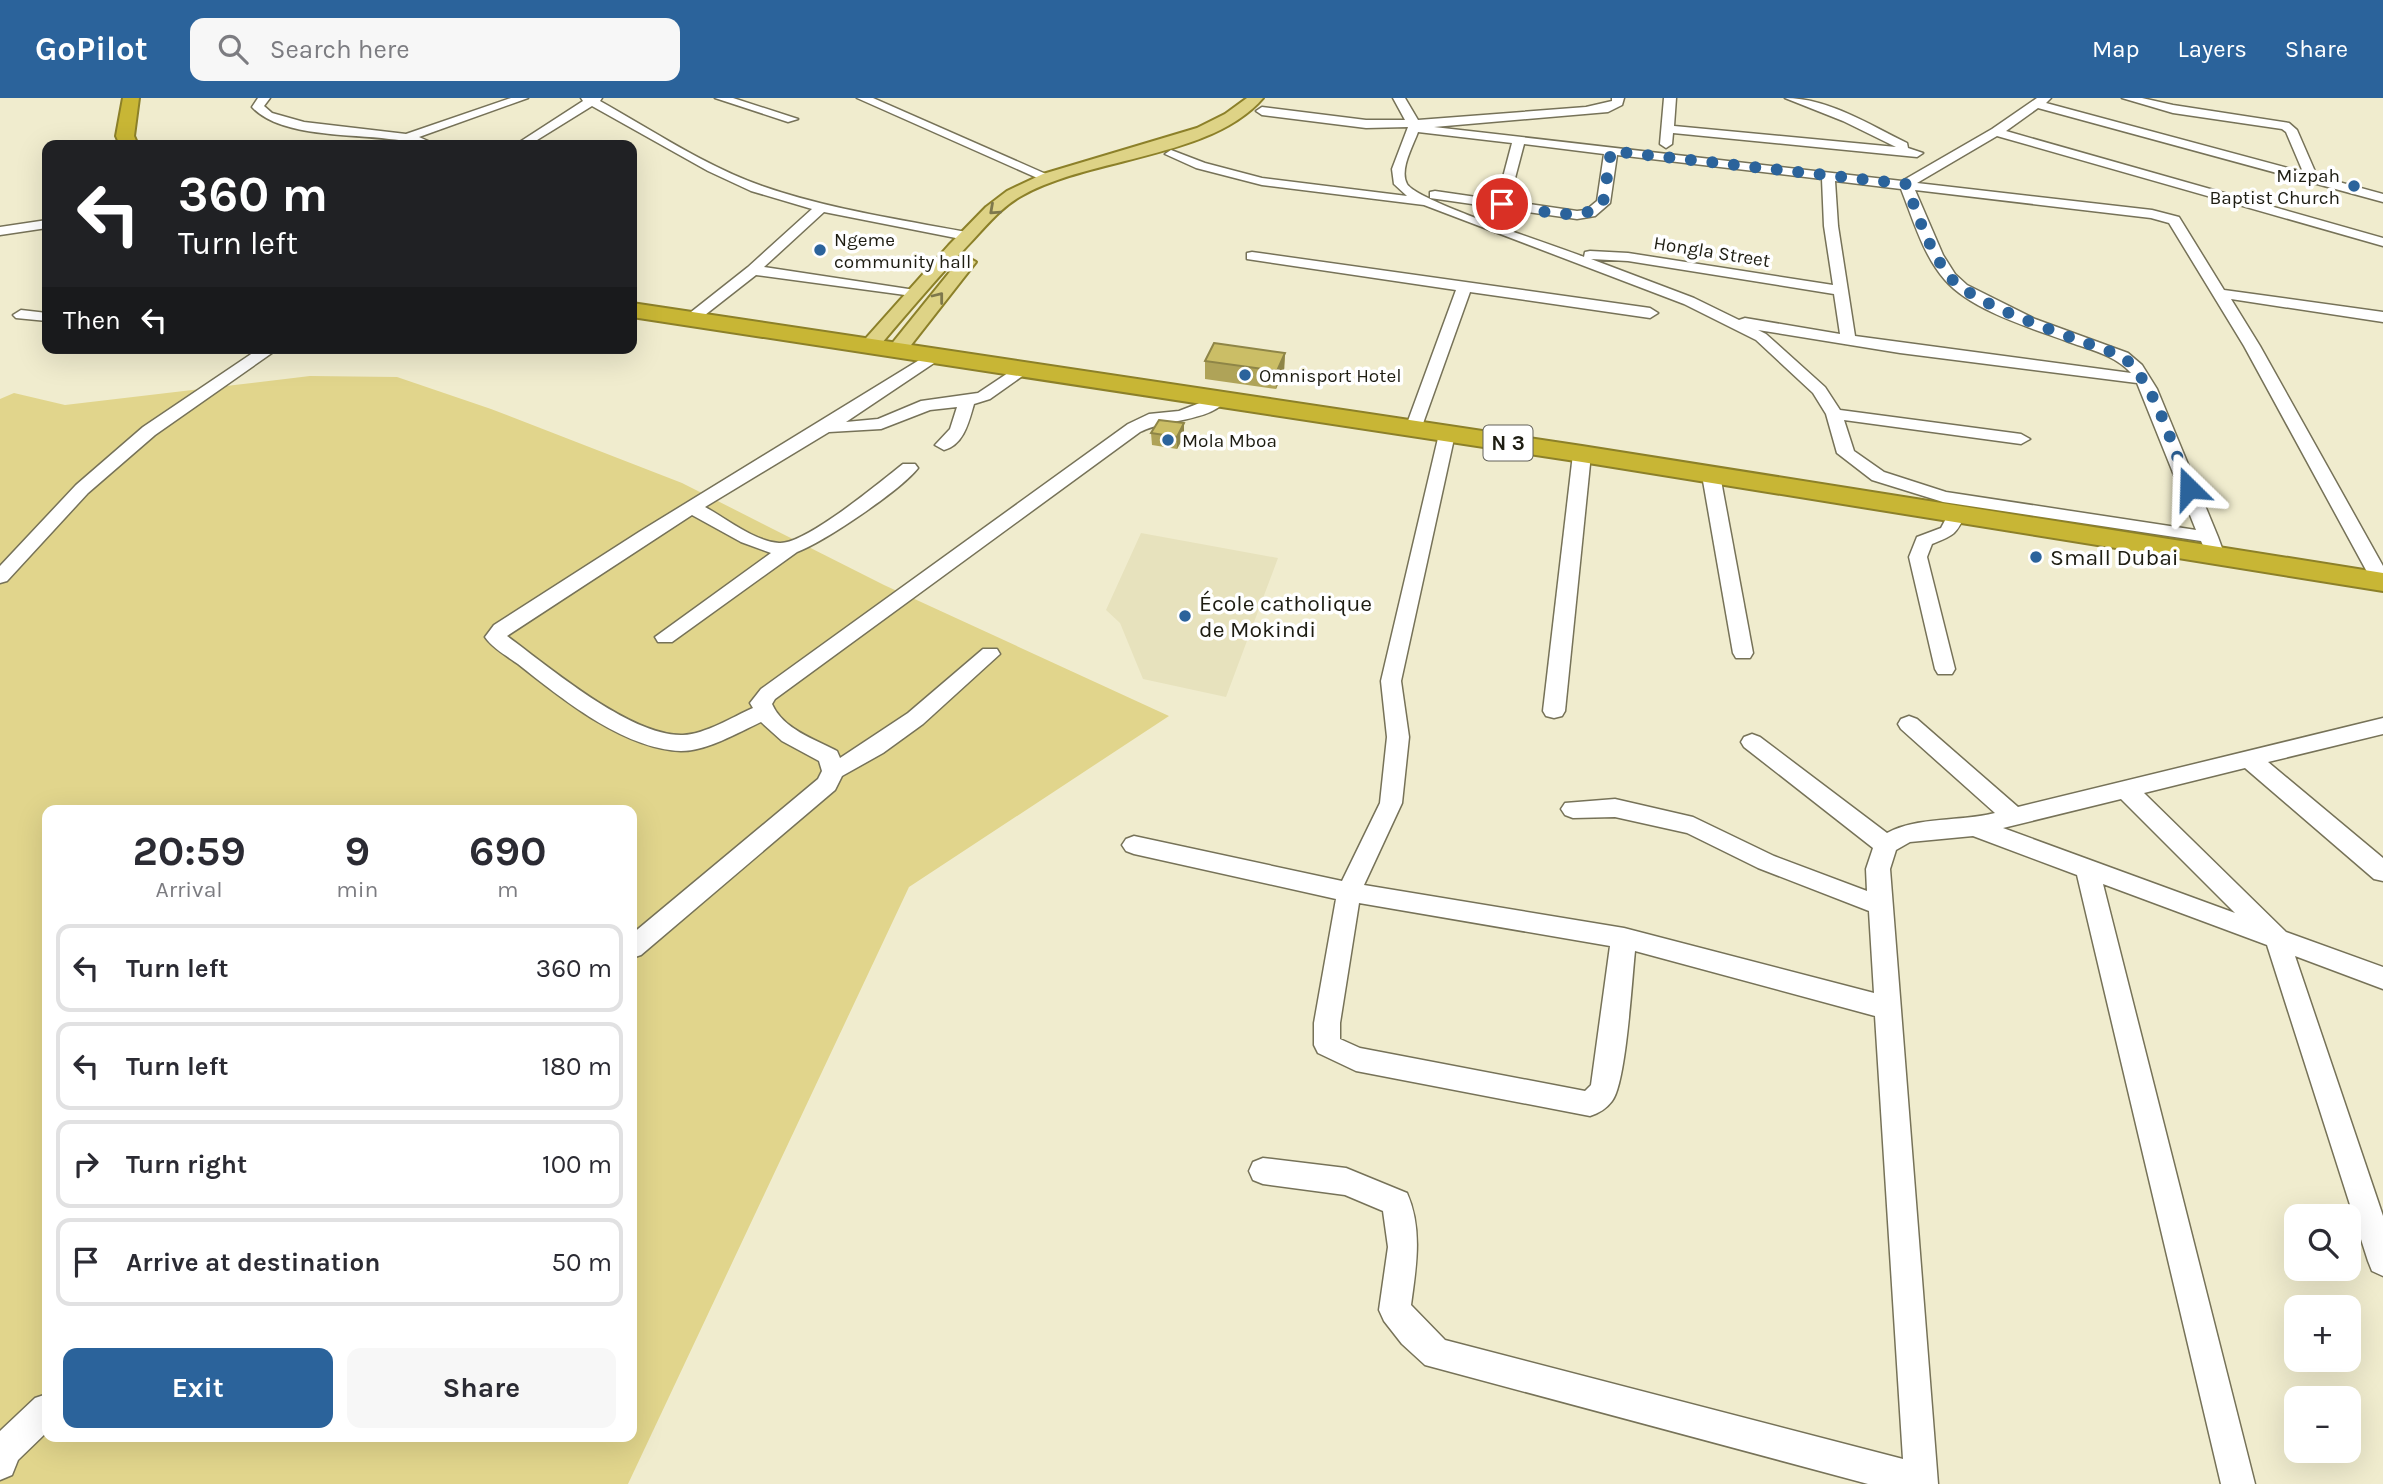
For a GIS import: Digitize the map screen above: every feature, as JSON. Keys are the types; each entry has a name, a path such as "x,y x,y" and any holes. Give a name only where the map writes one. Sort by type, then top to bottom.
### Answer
{"highway":[{"path":"127,140 125,136 131,98"},
{"name":"N 3","path":"637,311 1957,513 2212,545 2383,581"}],"main road":[{"path":"869,346 966,236 1018,190 1217,126 1241,112 1276,98"},
{"path":"897,351 980,247 1020,206 1083,178 1171,155 1222,137 1259,105"}],"street":[{"path":"264,98 258,107 262,114 289,124 415,140"},
{"path":"397,140 522,98"},
{"path":"721,98 792,119"},
{"path":"867,98 1049,178"},
{"path":"1399,98 1415,126"},
{"path":"1599,98 1618,100"},
{"path":"1665,158 1670,98"},
{"path":"1791,98 1847,118 1940,165"},
{"path":"2128,98 2173,109 2285,126 2291,130 2312,179"},
{"path":"529,140 592,99 712,168 756,188 895,224 966,236"},
{"path":"1415,126 1586,111 1608,108 1618,100"},
{"path":"1906,184 1996,132 2041,101 2383,198"},
{"path":"1259,105 1366,124 1415,126 2166,216 2178,224 2217,293 2252,346 2383,581"},
{"path":"1415,126 1398,169 1400,184 1407,191 1431,204 1689,301 1761,337 1819,390 1834,414 1846,453 1862,467 1896,484 1942,497 2212,545"},
{"path":"1667,129 1917,153"},
{"path":"1996,132 2383,242"},
{"path":"1502,204 1519,140"},
{"path":"1407,191 1577,215 1590,214 1603,203 1611,151"},
{"path":"1171,155 1222,174 1431,204"},
{"path":"1828,175 1831,226 1843,291 1848,339"},
{"path":"1906,184 1923,228 1950,278 1987,303 2122,356 2136,368 2212,545"},
{"path":"691,319 753,270 822,207"},
{"path":"0,231 42,225"},
{"path":"1252,256 1650,313"},
{"name":"Hongla Street","path":"1576,257 1628,257 1696,270 1843,291"},
{"path":"753,270 915,293"},
{"path":"1413,429 1464,287"},
{"path":"2217,293 2383,317"},
{"path":"21,315 42,317"},
{"path":"1732,321 2143,379"},
{"path":"0,577 82,489 149,431 262,354"},
{"path":"764,712 684,743 655,741 612,720 495,637 501,630 554,594 692,507 872,401 934,356"},
{"path":"824,428 881,424 927,405 967,401 1002,386 1023,370"},
{"path":"944,445 958,430 967,401"},
{"path":"833,771 829,757 776,727 764,712 761,703 768,694 1134,428 1155,418 1182,416 1218,401"},
{"path":"1834,414 2021,439"},
{"path":"1447,435 1391,681 1398,737 1391,803 1349,892 1327,1023 1327,1045 1356,1059 1590,1104 1603,1092 1608,1079 1624,938"},
{"path":"1554,710 1581,454"},
{"path":"665,637 909,468"},
{"path":"1712,475 1743,653"},
{"path":"692,507 756,541 789,550"},
{"path":"1945,669 1918,557 1924,541 1949,531 1957,513"},
{"path":"637,944 827,784 833,771 866,755 942,698 990,654"},
{"path":"1909,724 2014,817"},
{"path":"1263,1171 1346,1182 1398,1203 1403,1247 1395,1310 1413,1333 1436,1354 1921,1482 1878,869 1886,845 1906,834 1974,827 2383,726"},
{"path":"1752,742 1886,845"},
{"path":"2249,759 2383,872"},
{"path":"2124,789 2277,939 2383,1261"},
{"path":"1573,809 1615,808 1693,826 1766,862 1881,906"},
{"path":"1974,827 2383,978"},
{"path":"1134,845 1349,892 1624,938 1888,1008"},
{"path":"2087,869 2238,1484"},
{"path":"0,1463 5,1449 42,1415"}],"shaded area":[{"path":"310,376 397,377 491,409 682,483 884,585 1169,716 909,887 628,1484 0,1484 0,399 14,393 65,405"},
{"name":"École catholique de Mokindi","path":"1141,533 1278,558 1226,697 1143,679 1120,623 1106,610"}],"building":[{"path":"1214,343 1285,353 1277,371 1205,361"},
{"path":"1159,420 1184,423 1177,437 1151,433"}],"place":[{"name":"Mizpah Baptist Church","path":"2354,186"},
{"name":"Ngeme community hall","path":"820,250"},
{"name":"Omnisport Hotel","path":"1245,375"},
{"name":"Mola Mboa","path":"1168,440"},
{"name":"Small Dubai","path":"2036,557"},
{"name":"École catholique de Mokindi","path":"1185,616"}],"route":[{"path":"1502,204 1577,215 1590,214 1603,203 1611,151 1906,184 1923,228 1950,278 1987,303 2122,356 2136,368 2149,389 2189,488"}]}
